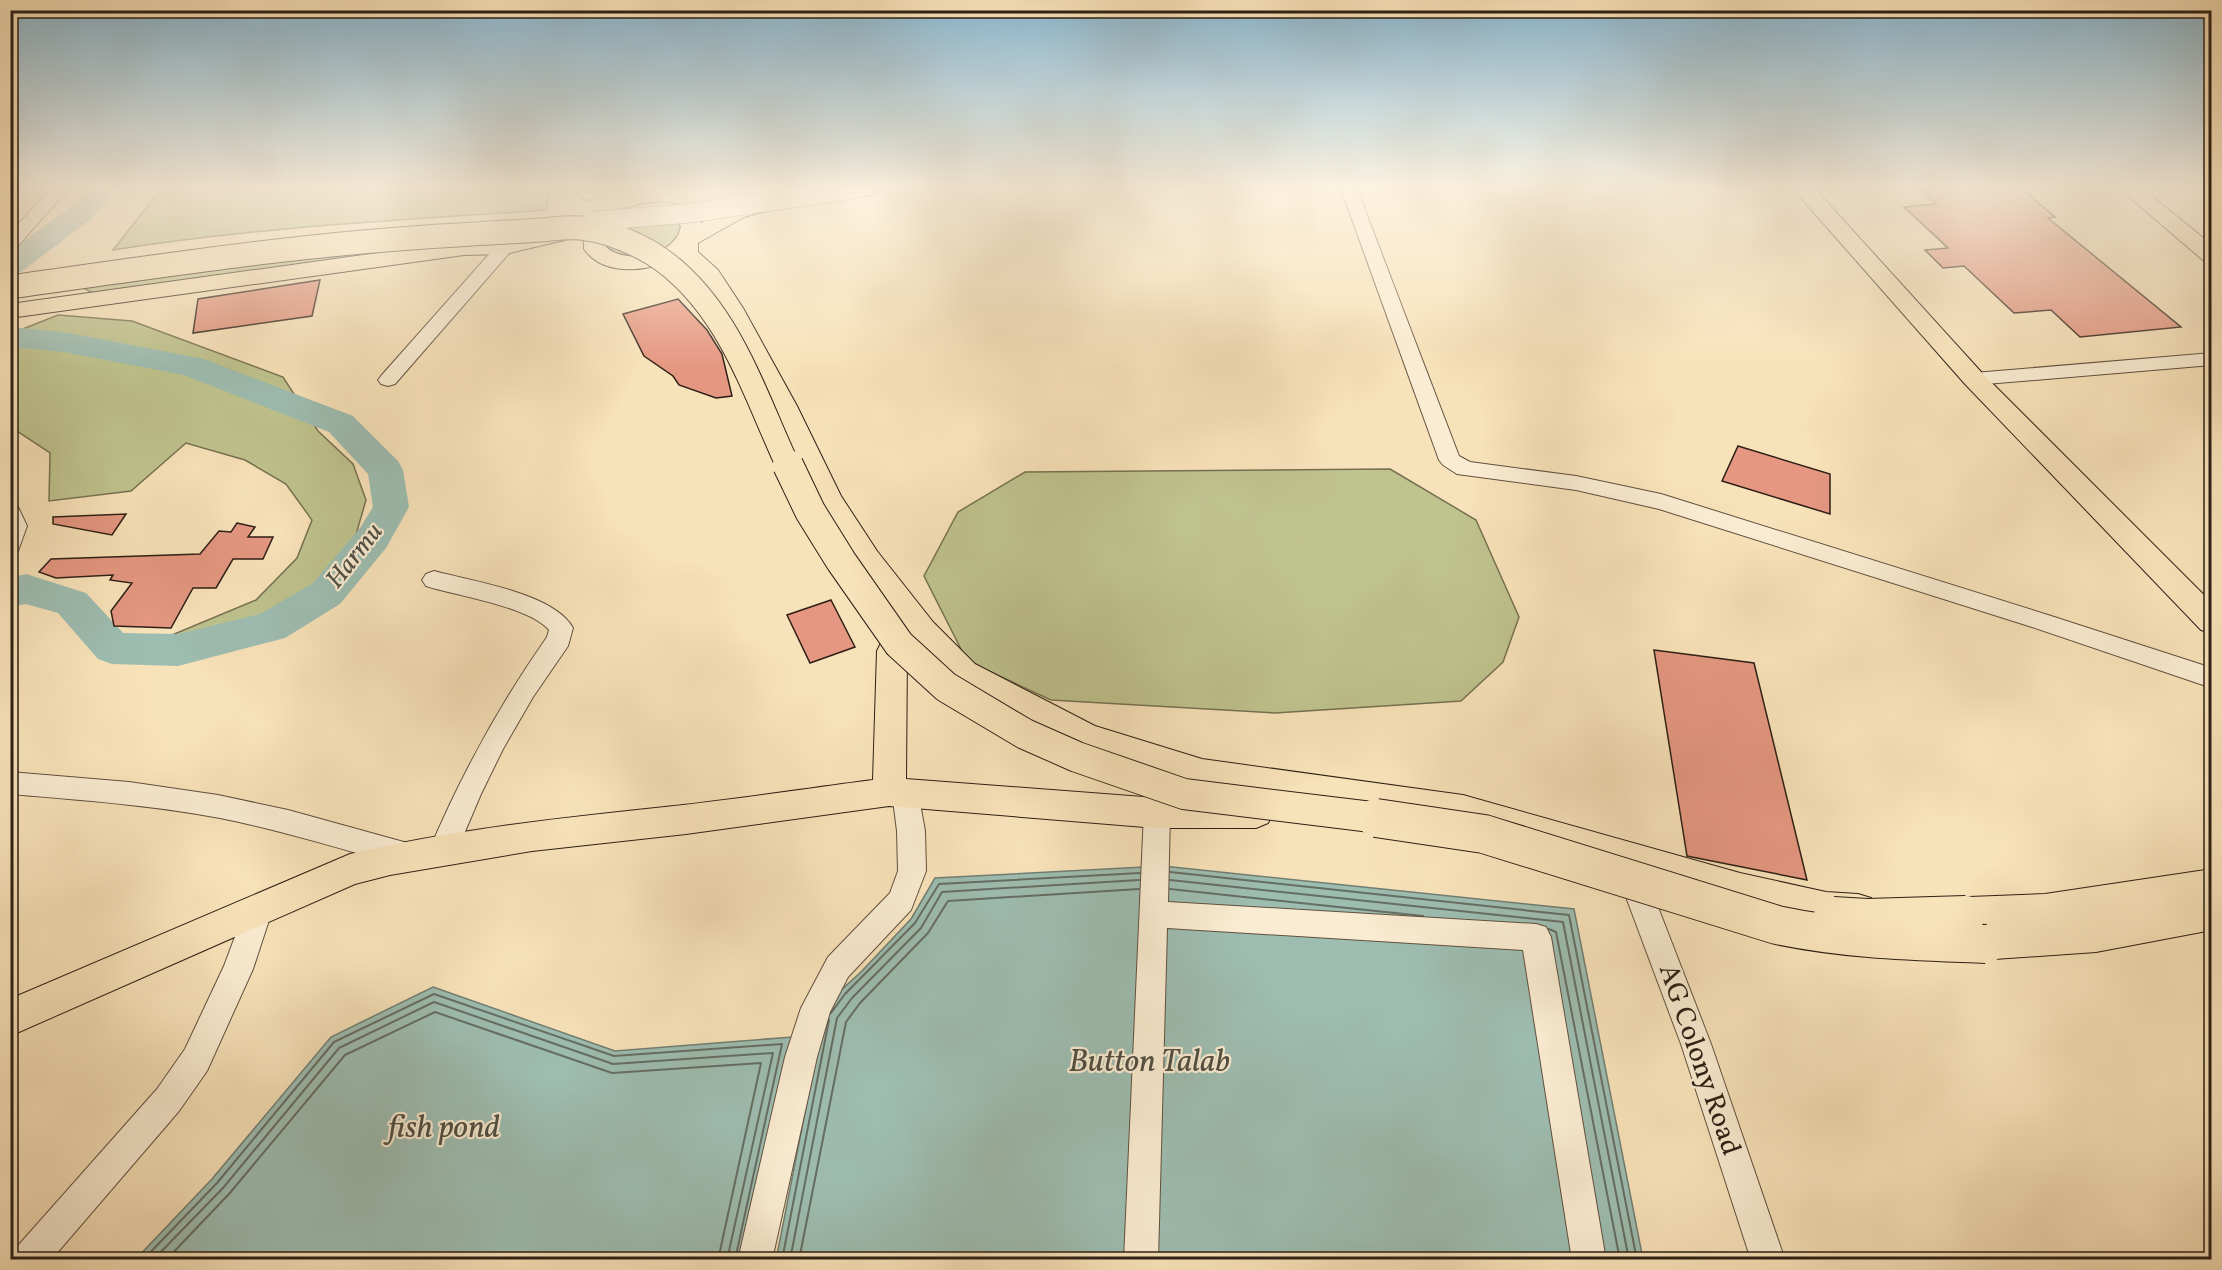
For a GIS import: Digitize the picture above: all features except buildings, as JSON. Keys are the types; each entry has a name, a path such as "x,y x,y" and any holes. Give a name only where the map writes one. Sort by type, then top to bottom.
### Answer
{"main road":[{"path":"13,294 265,248"},
{"path":"13,294 75,277 275,248"},
{"path":"13,294 250,253 296,248"},
{"path":"75,277 320,248"},
{"path":"13,294 479,248"},
{"path":"595,248 606,258 625,262 648,261 669,255 678,248"},
{"path":"641,248 654,255 689,284 724,329 746,371 810,511 841,561 899,644 946,687 1025,734 1077,757 1184,794 1399,820 1484,834 1767,922 1800,930 1861,939 1976,929"},
{"path":"662,248 672,255 720,306 772,402 811,487 842,540 912,637 958,678 1034,721 1082,744 1192,779 1242,788 1441,812 1510,828 1723,894 1786,910 1976,929 2108,934 2211,914"},
{"path":"688,248 688,254 710,274 731,308 784,406 829,498 867,558 922,630 964,673 1085,736 1202,773 1463,809 1563,836 1736,926 1831,950 1976,929 2211,885"},
{"path":"1856,248 1974,379 2211,622"},
{"path":"648,261 686,288 730,348 747,399 771,453 812,534 892,651 941,701 1012,741 1180,803 1373,824 1501,845 1637,874"},
{"path":"892,651 897,792"},
{"path":"10,1018 350,870 428,853 532,836 897,792 1157,813 1280,813"}],"street":[{"path":"388,380 504,248"},
{"path":"1371,248 1450,460 1465,469 1474,472 1576,483 1661,502 2040,621 2211,678"},
{"path":"1974,379 2211,359"},
{"path":"10,545 16,526 11,513"},
{"path":"10,783 131,793 212,805 428,853 505,719 559,639 561,628 556,619 537,610 434,580"},
{"path":"755,1260 801,1057 816,1008 838,967 901,902 912,871 911,831 897,792"},
{"path":"1141,1260 1157,813"},
{"name":"AG Colony Road","path":"1637,874 1768,1260"},
{"path":"27,1260 141,1131 196,1060 238,969 259,908"},
{"path":"1154,914 1536,937 1588,1260"}],"green space":[{"path":"427,248 93,293 81,287 261,260"},
{"path":"609,248 667,248 636,256"},
{"path":"58,315 132,321 283,377 318,431 353,464 366,500 355,538 325,581 279,612 234,632 182,645 148,645 256,600 297,558 312,520 286,484 245,460 186,443 131,491 49,501 50,453 11,427 10,334"},
{"path":"1390,469 1476,520 1519,617 1503,662 1461,701 1275,713 1051,700 967,661 924,576 958,512 1025,472"}],"water":[{"name":"Button Talab","path":"1163,866 1574,909 1643,1259 776,1260 825,1011 838,997 839,992 911,919 935,878"},
{"name":"fish pond","path":"433,987 615,1051 792,1037 740,1259 135,1260 212,1179 331,1037"}],"waterway":[{"name":"Harmu","path":"10,266 34,248"},
{"name":"Harmu","path":"10,337 64,342 192,366 341,424 385,470 391,507 373,538 326,594 271,627 178,650 112,648 72,603 26,589 10,593"}]}
